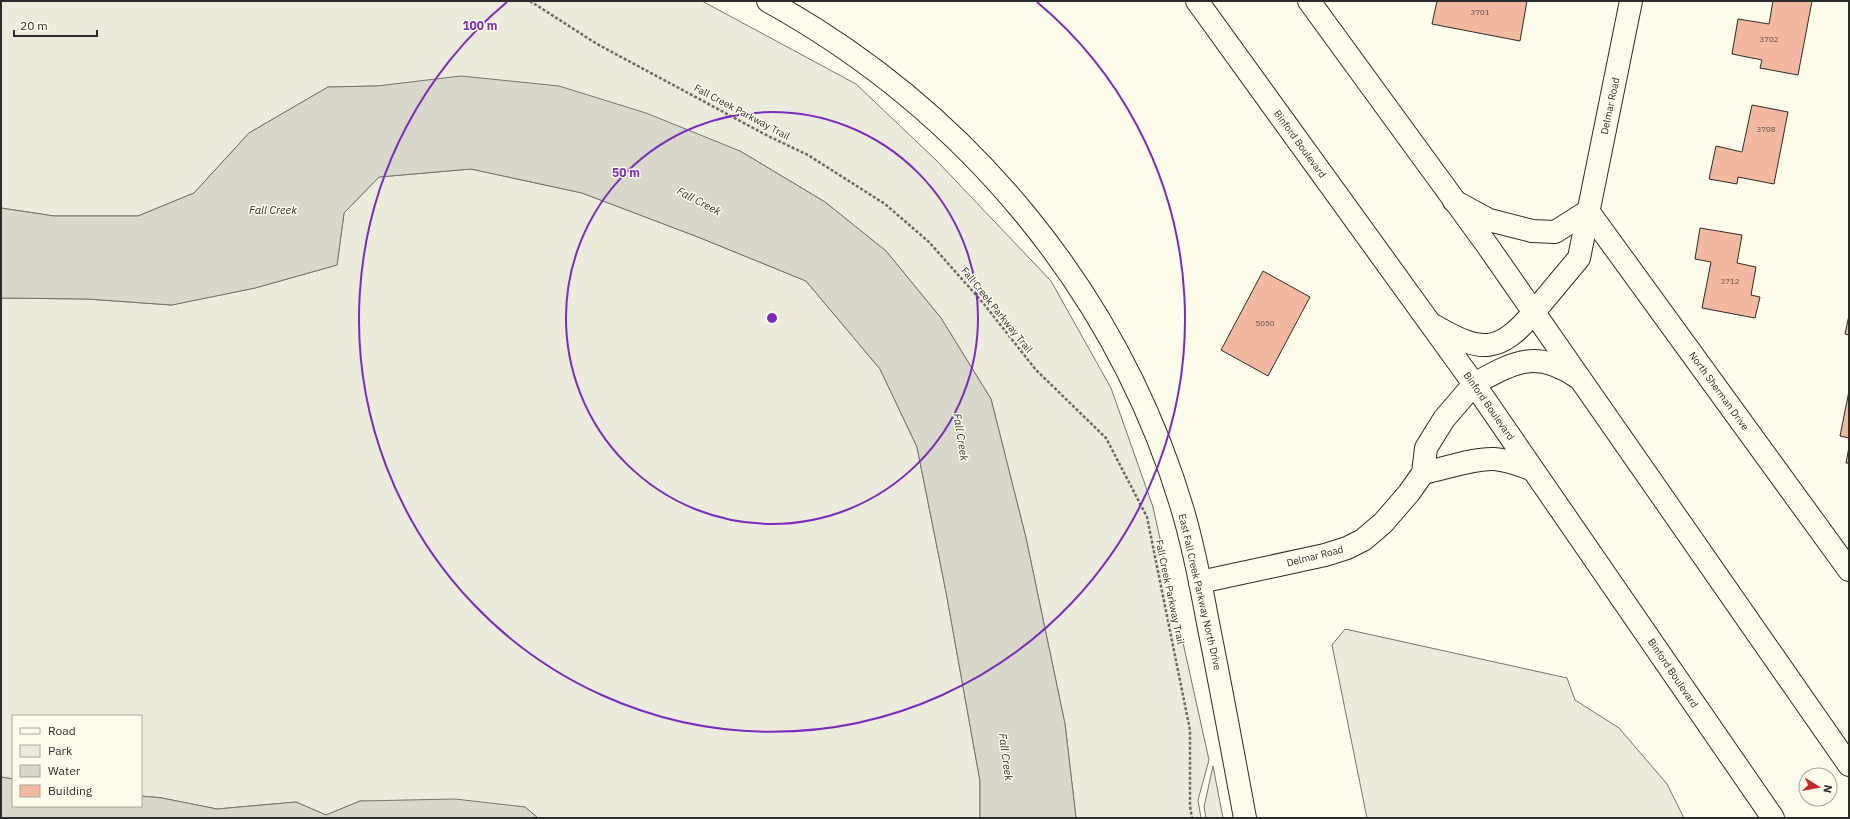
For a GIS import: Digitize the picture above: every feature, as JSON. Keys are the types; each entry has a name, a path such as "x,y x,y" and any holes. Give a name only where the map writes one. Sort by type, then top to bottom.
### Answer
{"main road":[{"name":"East Fall Creek Parkway North Drive","path":"768,1 835,41 887,78 916,102 984,167 1034,224 1088,301 1131,378 1172,477 1183,513 1200,582 1244,818"},
{"name":"Binford Boulevard","path":"1197,1 1474,384 1773,818"},
{"path":"1309,1 1534,312 1849,765"},
{"name":"Delmar Road","path":"1429,322 1456,338 1481,346 1493,345 1512,337 1579,258 1631,1"},
{"path":"1454,201 1489,220 1532,231 1555,232 1588,211"},
{"name":"North Sherman Drive","path":"1588,211 1849,570"},
{"path":"1533,470 1510,462 1494,459 1477,460 1423,473 1426,448 1444,419 1474,384 1513,365 1536,360 1551,363 1567,370 1582,380"},
{"name":"Delmar Road","path":"1200,582 1325,555 1359,543 1373,532 1395,510 1423,473"}],"path":[{"name":"Fall Creek Parkway Trail","path":"530,1 597,44 768,136 808,155 885,204 930,242 984,304 1036,370 1106,438 1146,517 1190,730 1190,806 1192,818"}],"green space":[{"path":"1,1 702,1 856,84 936,160 1051,281 1111,388 1153,507 1209,760 1198,800 1201,818 1076,818 1065,724 1026,538 991,399 941,318 886,251 825,202 740,151 377,86 328,87 249,133 194,193 138,216 54,216 1,208"},
{"path":"471,169 582,193 698,237 806,281 880,369 917,447 946,592 980,781 980,818 538,818 525,807 360,801 326,815 296,802 217,809 162,798 142,796 142,715 12,715 12,779 1,777 1,298 87,299 171,305 255,288 337,265 344,213 379,177"}],"shaded area":[{"path":"1345,629 1567,678 1575,700 1619,728 1667,784 1684,818 1367,818 1332,645"},
{"path":"1213,766 1223,818 1206,818 1204,807"}],"water":[{"name":"Fall Creek","path":"461,76 559,86 646,113 740,151 825,202 886,251 941,318 991,399 1026,538 1065,724 1076,818 980,818 980,781 946,592 917,447 880,369 806,281 698,237 582,193 471,169 379,177 344,213 337,265 255,288 172,305 87,299 1,298 1,208 54,216 138,216 194,193 249,133 328,87 377,86"},
{"path":"1,777 12,779 12,807 142,807 142,796 162,798 217,809 296,802 326,815 360,801 455,799 525,807 538,818 1,818"}],"building":[{"path":"1437,1 1527,1 1520,41 1432,24"},
{"path":"1773,1 1812,1 1798,75 1760,68 1762,60 1732,54 1738,19 1769,24"},
{"path":"1752,105 1788,112 1774,184 1738,177 1737,184 1709,179 1716,146 1742,152"},
{"path":"1700,228 1742,235 1737,263 1756,267 1751,295 1760,297 1755,318 1702,308 1711,262 1695,259"},
{"path":"1263,271 1310,297 1268,376 1221,350"},
{"path":"1849,315 1849,335 1845,334"},
{"path":"1849,391 1849,438 1840,436"},
{"path":"1849,447 1849,463 1846,463"}]}
